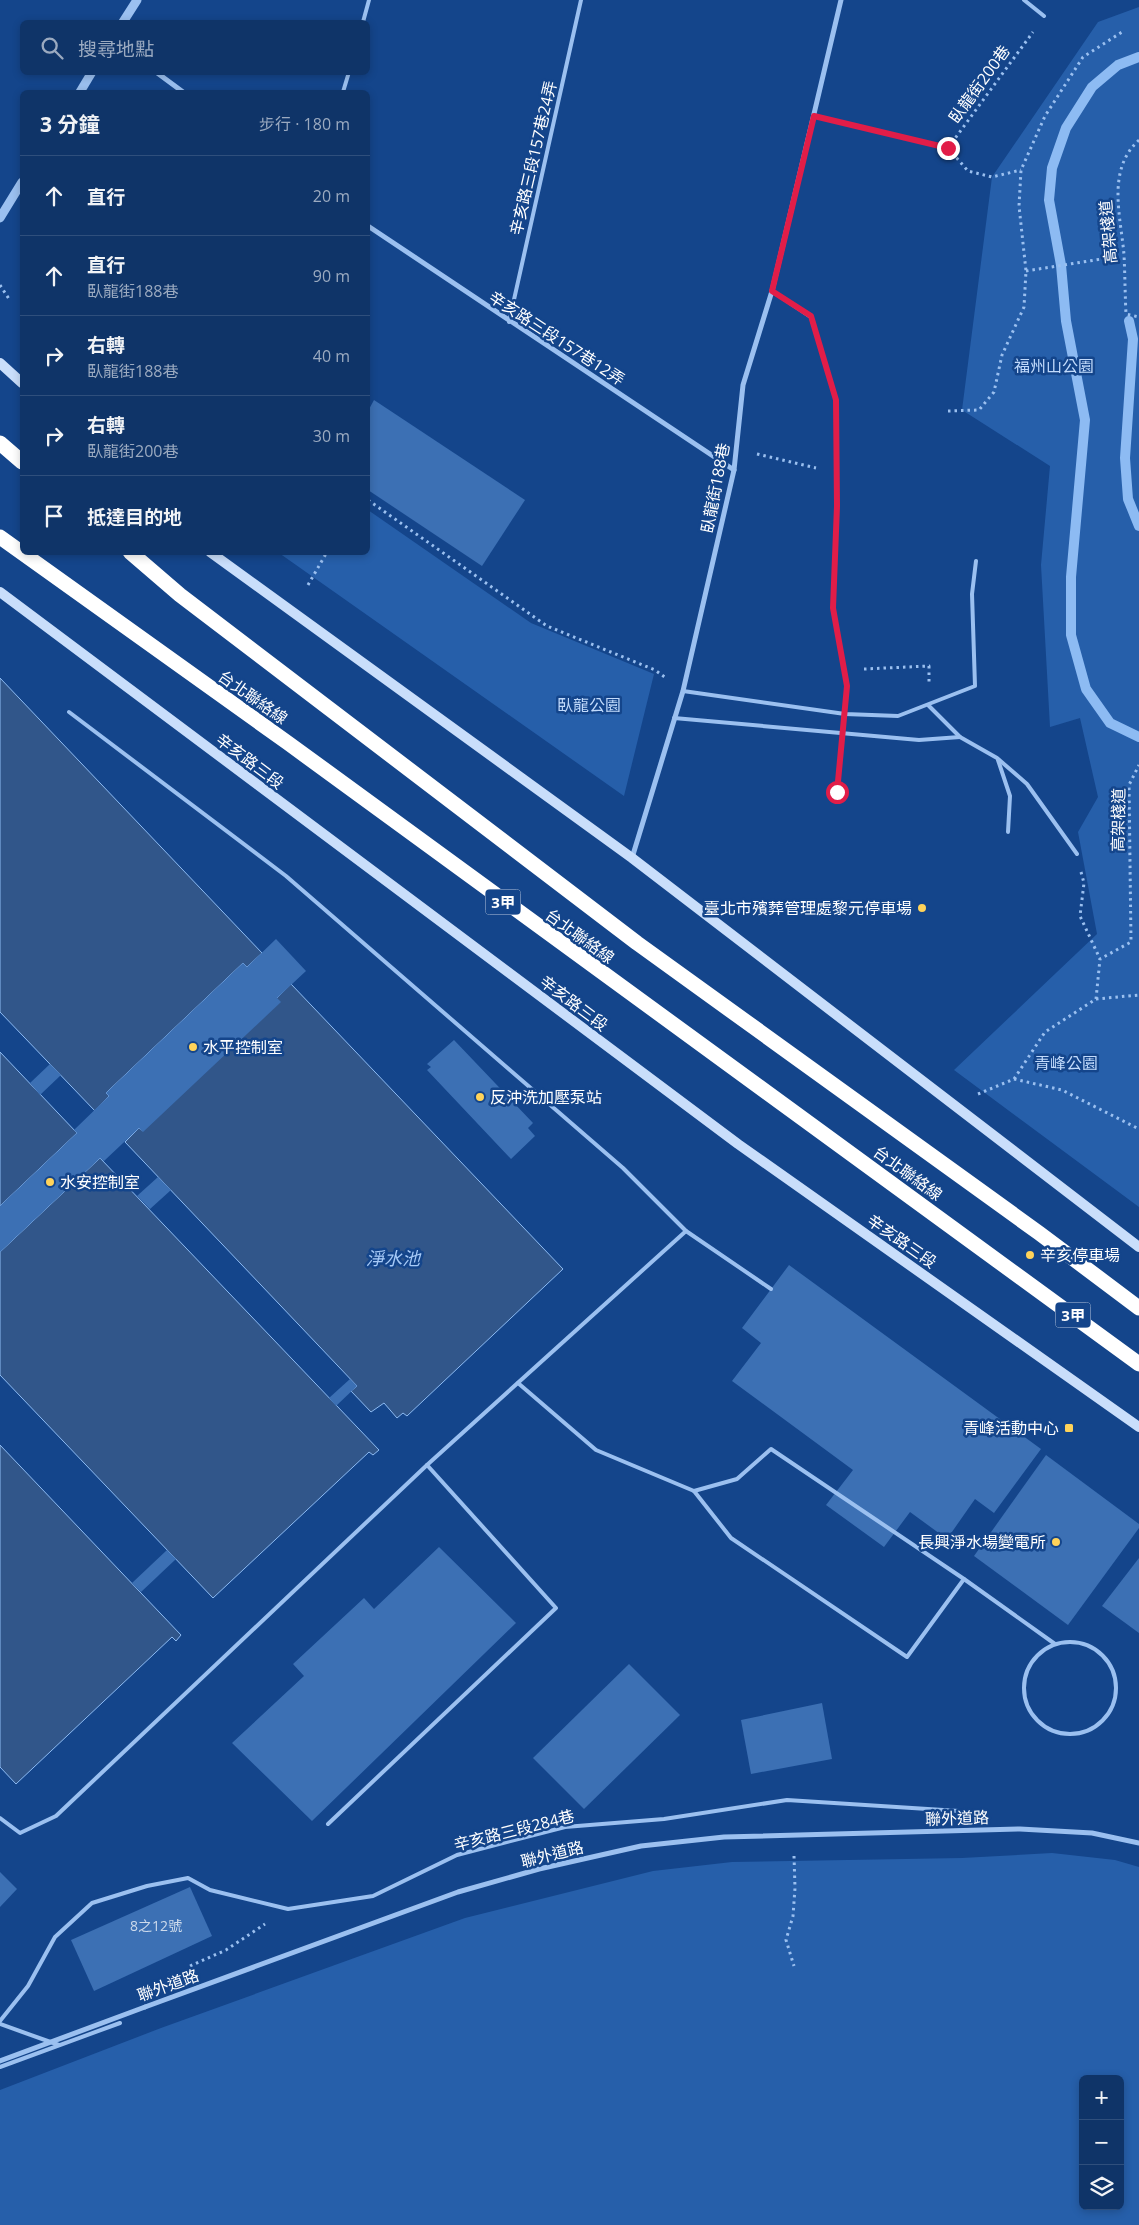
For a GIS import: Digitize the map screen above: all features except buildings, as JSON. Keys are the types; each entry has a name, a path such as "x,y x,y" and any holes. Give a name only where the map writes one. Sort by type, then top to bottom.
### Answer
{"highway":[{"path":"0,442 20,460"},
{"name":"台北聯絡線","path":"0,537 20,551"},
{"name":"台北聯絡線","path":"25,555 288,743 614,983 1007,1266 1139,1364"},
{"name":"台北聯絡線","path":"133,555 180,595 637,943 1039,1233 1139,1308"}],"main road":[{"path":"0,363 20,381"},
{"path":"214,555 632,858 1139,1247"},
{"name":"辛亥路三段","path":"0,592 738,1144 1139,1426"}],"street":[{"path":"124,20 137,0"},
{"name":"臥龍街188巷","path":"632,858 683,691 734,470 743,385 772,291 841,0"},
{"path":"81,90 90,75"},
{"path":"160,75 180,90"},
{"path":"0,218 20,185"},
{"name":"辛亥路三段157巷12弄","path":"370,227 509,322 734,470"},
{"name":"聯外道路","path":"0,2061 458,1892 539,1869 641,1846 724,1837 1020,1829 1092,1833 1139,1843"}],"lane":[{"path":"364,20 370,0"},
{"name":"辛亥路三段157巷24弄","path":"509,322 581,0"},
{"path":"1024,0 1044,16"},
{"path":"344,90 348,75"},
{"path":"772,291 811,316 836,400 837,473 833,608 847,686 837,792"},
{"path":"683,691 845,714 898,716 929,706 975,686 972,594 976,561"},
{"path":"929,706 960,737 998,758 1028,784 1076,854"},
{"path":"69,712 286,876 623,1168 686,1232 771,1289"},
{"path":"674,718 919,740 960,737"},
{"path":"998,758 1010,796 1008,832"},
{"path":"0,1818 20,1833 56,1816 427,1465 686,1232"},
{"path":"518,1383 596,1450 694,1491 731,1538 906,1657 964,1579"},
{"path":"694,1491 737,1479 771,1449 964,1579 1055,1644 1071,1642 1087,1645 1101,1653 1112,1666 1117,1681 1116,1697 1111,1712 1100,1724 1086,1732 1070,1735 1055,1732 1042,1726 1026,1702 1024,1688 1026,1674 1038,1656 1055,1644"},
{"path":"328,1824 556,1608 427,1465"},
{"name":"辛亥路三段284巷","path":"0,2022 28,1986 55,1937 92,1903 147,1886 188,1878 210,1890 288,1909 373,1896 457,1855 565,1827 664,1818 787,1800 959,1811"},
{"path":"0,2022 59,2045"},
{"path":"0,2067 120,2023"}],"path":[{"name":"臥龍街200巷","path":"948,148 1044,16"},
{"path":"948,411 979,410 994,392 1002,355 1024,307 1026,271 1019,206 1021,170 1044,116 1083,57 1122,32"},
{"path":"814,116 948,148 968,171 992,177 1021,170"},
{"name":"高架棧道","path":"1139,140 1122,166 1117,192 1124,255 1126,314 1139,317"},
{"path":"1026,271 1114,257"},
{"path":"0,285 9,299"},
{"path":"736,449 837,473"},
{"path":"370,501 547,626 655,670 683,691"},
{"path":"308,585 325,555"},
{"path":"844,670 929,666 929,706"},
{"name":"高架棧道","path":"1100,959 1131,942 1129,785 1139,765"},
{"path":"1076,854 1084,883 1080,916 1100,959 1096,1000"},
{"path":"1014,1080 1044,1032 1096,1000 1139,995"},
{"path":"975,1095 1014,1080 1062,1090 1139,1129"},
{"path":"792,1835 795,1888 793,1916 786,1940 794,1966"}],"green space":[{"name":"福州山公園","path":"1139,7 1139,1207 954,1070 1097,934 1078,832 1098,797 1080,718 1050,727 1041,565 1050,466 962,410 992,177 1098,22"},
{"name":"臥龍公園","path":"370,511 531,623 654,674 624,796 282,555 370,555"},
{"path":"1052,1853 1115,1860 1139,1867 1139,2225 0,2225 0,2090 161,2028 465,1918 653,1871 732,1862 962,1858"}],"water":[{"path":"0,678 262,953 247,967 243,963 106,1093 109,1096 95,1111 0,1012"},
{"name":"淨水池","path":"291,984 563,1269 407,1416 403,1413 397,1418 384,1403 371,1412 351,1391 357,1386 125,1142 139,1128 143,1131"},
{"path":"0,1052 77,1133 0,1206"},
{"path":"100,1158 379,1450 373,1455 369,1452 213,1598 0,1375 0,1252"},
{"path":"0,1445 181,1635 176,1641 172,1637 16,1784 0,1767"}],"waterway":[{"path":"1139,57 1118,65 1092,87 1066,128 1052,168 1049,200 1061,265 1066,321 1085,420 1071,577 1071,635 1086,689 1110,723 1139,737"},
{"path":"1129,321 1133,339 1125,458 1128,499 1139,526"}],"place":[{"name":"臺北市殯葬管理處黎元停車場","path":"922,908"},
{"name":"水平控制室","path":"193,1047"},
{"name":"反沖洗加壓泵站","path":"480,1097"},
{"name":"水安控制室","path":"50,1182"},
{"name":"辛亥停車場","path":"1030,1255"},
{"name":"青峰活動中心","path":"1069,1428"},
{"name":"長興淨水場變電所","path":"1056,1542"}],"route":[{"path":"837,792 847,686 833,608 837,506 836,400 811,316 772,291 814,116 948,148"}],"park label":[{"name":"青峰公園","path":"1066,1063"}]}
